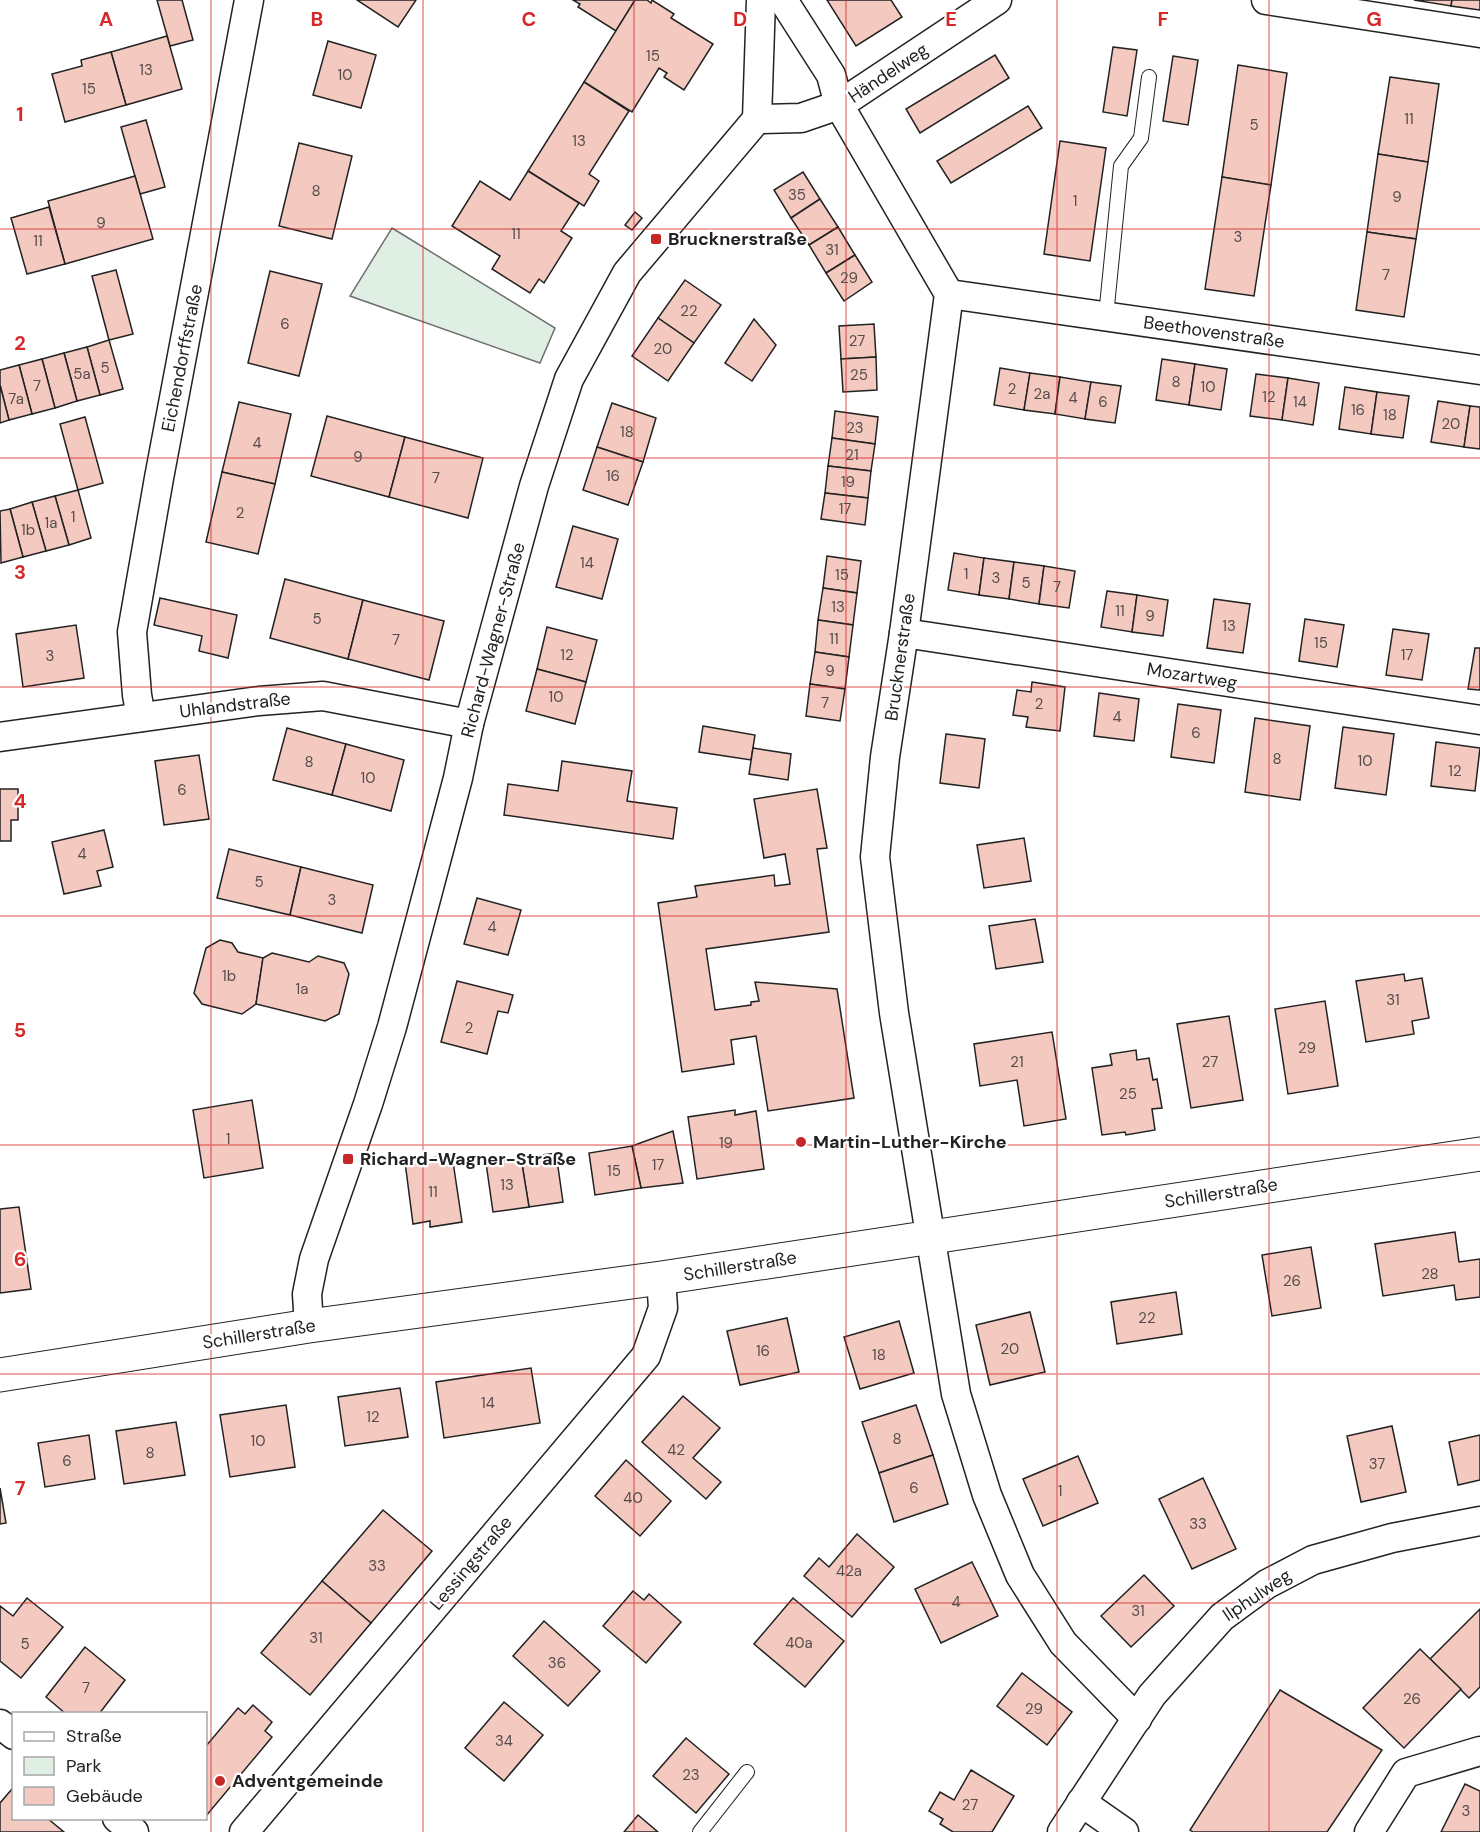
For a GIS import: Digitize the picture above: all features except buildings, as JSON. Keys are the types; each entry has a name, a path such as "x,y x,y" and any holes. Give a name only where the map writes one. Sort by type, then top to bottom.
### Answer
{"main road":[{"name":"Schillerstraße","path":"0,1375 309,1326 661,1278 1480,1154"}],"street":[{"name":"Eichendorffstraße","path":"141,717 136,695 132,632 249,0"},
{"path":"761,0 757,118 801,118 839,105"},
{"path":"783,0 831,75 839,105 949,294"},
{"name":"Händelweg","path":"839,105 997,0"},
{"path":"1266,0 1480,33"},
{"name":"Richard-Wagner-Straße","path":"309,1326 307,1294 314,1259 392,1028 458,778 469,724 534,486 569,379 627,273 757,118"},
{"name":"Beethovenstraße","path":"949,294 1480,370"},
{"name":"Brucknerstraße","path":"949,294 904,633 885,757 875,857 894,1013 956,1394 987,1495 1020,1575 1063,1643 1137,1719"},
{"name":"Mozartweg","path":"904,633 1480,720"},
{"name":"Uhlandstraße","path":"0,737 259,701 323,696 469,724"},
{"name":"Lessingstraße","path":"244,1832 646,1356 663,1308 661,1278"},
{"name":"Ilphulweg","path":"1062,1832 1152,1695 1222,1617 1267,1584 1312,1560 1392,1538 1480,1521"},
{"path":"0,1724 12,1733"},
{"path":"1370,1832 1406,1773 1480,1751"},
{"path":"1081,1802 1124,1832"},
{"path":"119,1820 134,1832"}],"lane":[{"path":"1107,316 1121,166 1141,138 1149,77"},
{"path":"700,1832 747,1772"}],"green space":[{"path":"392,228 555,328 540,363 350,296"}],"place":[{"name":"Brucknerstraße","path":"656,239"},
{"name":"Martin-Luther-Kirche","path":"801,1142"},
{"name":"Richard-Wagner-Straße","path":"348,1159"},
{"name":"Adventgemeinde","path":"220,1781"}]}
